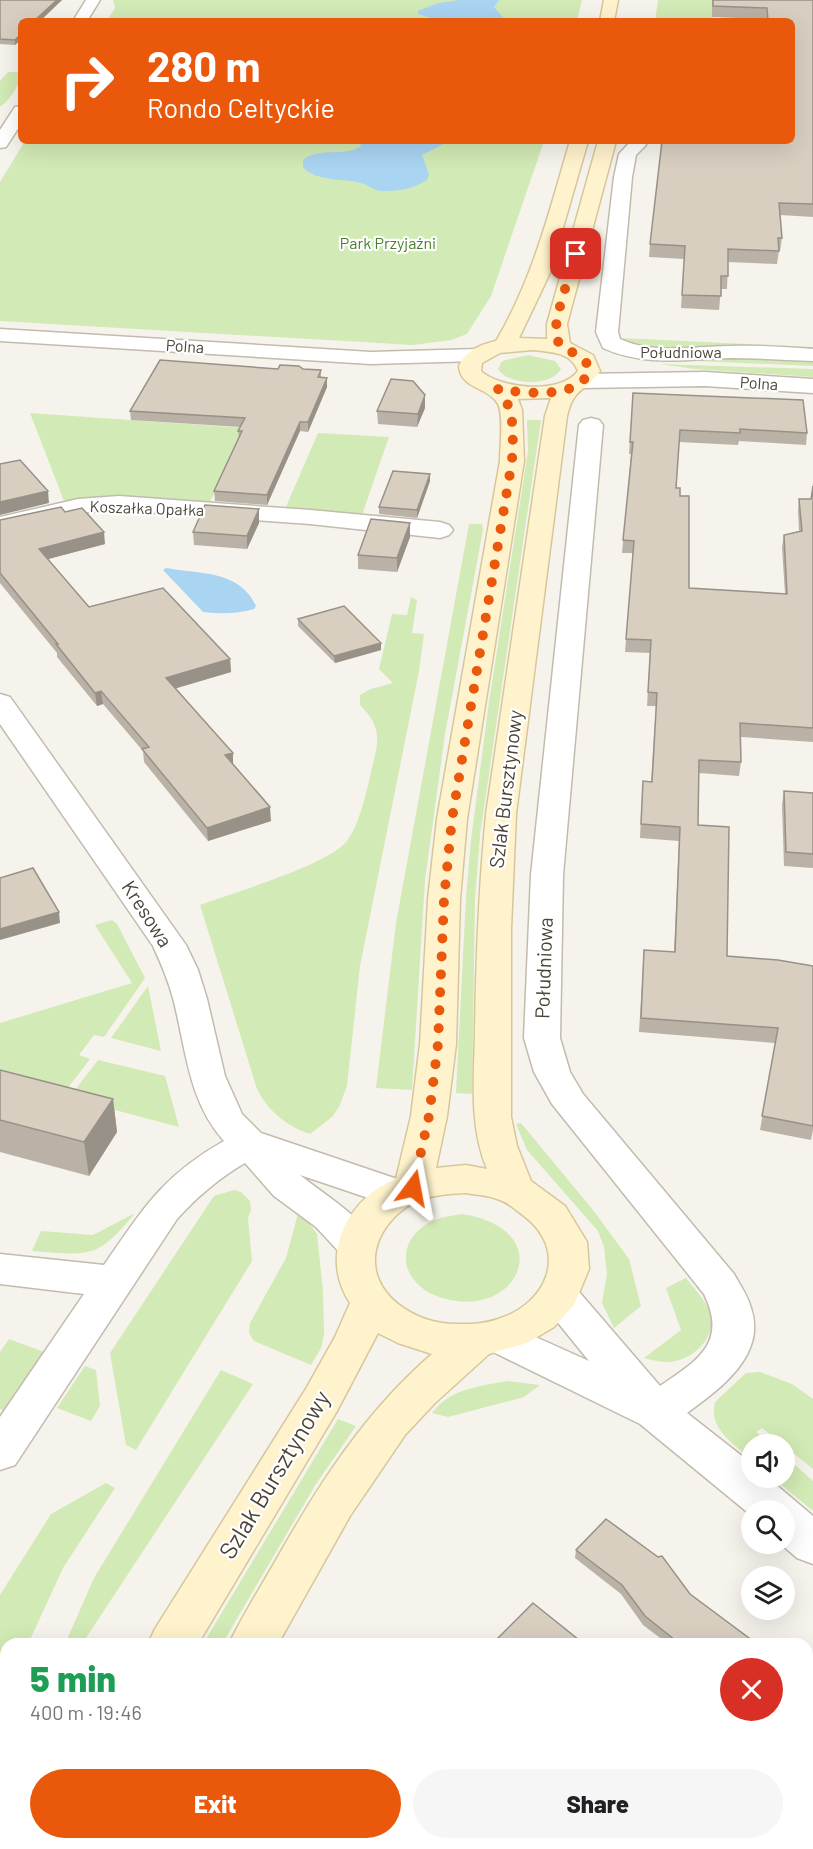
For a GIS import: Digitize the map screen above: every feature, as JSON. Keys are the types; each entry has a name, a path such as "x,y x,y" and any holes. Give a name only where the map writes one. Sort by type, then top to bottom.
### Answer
{"main road":[{"path":"608,18 611,0"},
{"path":"483,373 517,326 534,291 578,144"},
{"path":"561,348 556,338 557,324 606,144"},
{"path":"483,373 534,394 579,378 581,357 561,348 533,344 503,346"},
{"path":"405,1191 429,1116 438,1044 444,899 452,819 512,461 511,410 505,397 483,373"},
{"name":"Szlak Bursztynowy","path":"517,1191 504,1167 496,1144 493,1117 497,858 501,814 556,416 559,402 579,378"},
{"path":"257,1638 359,1464 402,1409 438,1372 488,1340 524,1328 545,1314 560,1297 568,1274 568,1250 559,1227 543,1208 517,1191 494,1183 466,1179 439,1181 405,1191 379,1207 364,1226 356,1245 355,1264 359,1284 370,1303 389,1320 414,1333 442,1341 488,1340"},
{"name":"Szlak Bursztynowy","path":"176,1638 322,1399 354,1340 370,1303"}],"street":[{"path":"82,18 93,0"},
{"path":"0,143 12,117"},
{"name":"Południowa","path":"637,145 628,154 623,177 607,332 611,343 630,351 660,355 730,352 813,355"},
{"name":"Polna","path":"0,334 371,358 483,373"},
{"name":"Polna","path":"579,378 705,379 813,386"},
{"name":"Południowa","path":"591,425 547,875 542,1038 545,1059 570,1103 720,1285 730,1302 736,1321 734,1339 726,1356 709,1372 656,1412"},
{"name":"Koszałka Opałka","path":"0,524 78,506 119,503 310,517 440,530"},
{"name":"Kresowa","path":"0,703 169,945 181,970 190,999 207,1076 217,1103 230,1123 288,1186 330,1217 356,1245"},
{"path":"0,1452 163,1209 180,1189 201,1172 250,1144"},
{"name":"Kresowa","path":"250,1144 405,1191"},
{"path":"0,1269 115,1282"},
{"path":"560,1297 656,1412 764,1500"},
{"path":"488,1340 656,1412"},
{"path":"795,1528 813,1544"}],"green space":[{"path":"113,0 582,0 578,18 109,18 115,8"},
{"path":"658,0 712,0 713,18 655,18"},
{"path":"8,72 18,72 18,84 8,100 0,107 0,81"},
{"name":"Park Przyjaźni","path":"23,144 543,144 491,296 467,334 451,340 413,345 0,321 0,182"},
{"path":"620,338 813,347 813,350 734,346 661,350 646,349"},
{"path":"528,355 555,361 561,369 548,379 530,382 511,379 498,369 502,361"},
{"path":"724,356 813,360 813,366 673,360"},
{"path":"659,364 813,369 813,377 695,369"},
{"path":"30,413 245,428 209,504 96,498 64,501"},
{"path":"527,420 541,420 480,835 475,900 472,1094 456,1093 471,840 489,702 528,451"},
{"path":"318,433 389,437 362,515 285,509"},
{"path":"469,524 482,524 483,530 445,734 425,880 412,1090 376,1088 396,923"},
{"path":"411,597 417,600 412,633 424,634 419,671 360,966 347,1086 339,1107 332,1117 310,1134 293,1127 279,1117 257,1089 200,905 301,869 337,850 352,834 362,806 377,742 372,720 360,705 360,695 371,689 393,683 379,669 392,614 407,615"},
{"path":"112,920 117,924 145,978 104,1037 94,1035 79,1055 90,1059 64,1093 0,1080 0,1023 132,983 95,925"},
{"path":"148,986 161,1051 111,1038"},
{"path":"98,1060 165,1076 179,1127 100,1106 72,1094"},
{"path":"521,1123 593,1210 629,1259 641,1306 614,1328 602,1303 607,1274 604,1247 598,1231 527,1150 516,1124"},
{"path":"234,1190 241,1192 250,1201 251,1210 248,1218 252,1261 136,1450 126,1445 110,1353 214,1196"},
{"path":"299,1210 317,1234 323,1291 324,1334 321,1348 311,1365 254,1341 249,1333 250,1323 286,1258"},
{"path":"135,1213 111,1239 91,1251 67,1253 32,1251 41,1231 93,1235"},
{"path":"462,1214 492,1223 511,1236 519,1252 518,1269 509,1284 494,1296 472,1301 446,1299 425,1290 410,1274 406,1258 409,1242 414,1235 435,1220"},
{"path":"686,1278 701,1296 711,1317 711,1326 705,1342 692,1354 675,1361 644,1358 681,1330 666,1288"},
{"path":"9,1339 44,1352 4,1411 0,1409 0,1352"},
{"path":"85,1366 96,1370 100,1406 91,1421 57,1408"},
{"path":"221,1370 253,1384 86,1638 68,1638 94,1578"},
{"path":"760,1372 792,1384 813,1399 813,1469 795,1455 795,1434 769,1434 762,1428 756,1432 758,1434 741,1434 741,1450 719,1428 715,1420 715,1402 746,1373"},
{"path":"507,1381 540,1385 524,1397 448,1417 432,1413 456,1393"},
{"path":"338,1419 356,1426 316,1484 226,1638 207,1638"},
{"path":"795,1465 813,1481 813,1511 785,1488 795,1488"},
{"path":"106,1483 115,1488 63,1568 31,1638 0,1638 0,1595 51,1514"}],"water":[{"path":"460,0 499,0 494,7 503,18 431,18 418,14 418,11 438,3"},
{"path":"360,144 443,144 422,155 429,174 427,180 417,186 394,191 379,191 354,181 322,177 308,172 303,167 303,160 310,156 347,151 361,146"},
{"path":"166,568 205,573 229,580 249,594 256,606 254,609 235,613 203,612 163,570"}],"building":[{"path":"0,0 57,0 37,18 18,18 18,37 15,40 0,39"},
{"path":"713,0 813,0 813,204 779,203 782,238 778,238 779,251 728,249 728,276 721,276 721,296 682,295 685,246 650,244 662,144 795,144 795,18 768,18 767,8 713,6"},
{"path":"160,360 278,369 280,365 299,366 303,369 321,370 318,377 327,378 308,422 300,422 267,495 214,491 242,431 238,431 245,418 130,411"},
{"path":"391,379 413,381 425,395 418,414 377,411"},
{"path":"633,393 803,400 807,433 740,429 740,433 680,430 676,488 680,488 680,496 689,496 689,588 787,594 784,535 802,531 799,499 811,499 813,486 813,728 740,723 741,762 699,760 698,825 729,827 727,956 778,960 813,966 813,1126 762,1116 778,1028 641,1018 644,950 675,952 680,827 641,824 643,781 652,782 657,693 648,692 651,640 626,639 634,541 623,540 633,442 630,442"},
{"path":"20,460 48,491 0,502 0,464"},
{"path":"393,471 430,474 417,510 379,507"},
{"path":"205,505 259,509 247,536 193,532"},
{"path":"61,507 65,512 82,508 104,532 39,549 89,607 163,588 230,659 166,678 233,753 225,755 270,807 207,828 142,749 149,747 101,691 95,693 0,573 0,520"},
{"path":"371,519 410,523 397,558 358,555"},
{"path":"344,606 381,643 334,656 298,619"},
{"path":"784,791 813,793 813,854 786,852"},
{"path":"33,868 59,912 0,929 0,878"},
{"path":"0,1070 113,1099 84,1142 0,1120"},
{"path":"606,1519 658,1557 662,1556 690,1594 749,1638 672,1638 645,1616 622,1585 576,1550"},
{"path":"533,1603 577,1638 498,1638"}],"route":[{"path":"413,1188 429,1116 438,1044 444,899 452,819 512,461 511,410 509,403 498,389 515,393 552,392 568,388 582,381 587,375 589,369 587,363 573,352 561,348 556,338 557,324 576,254"}]}
